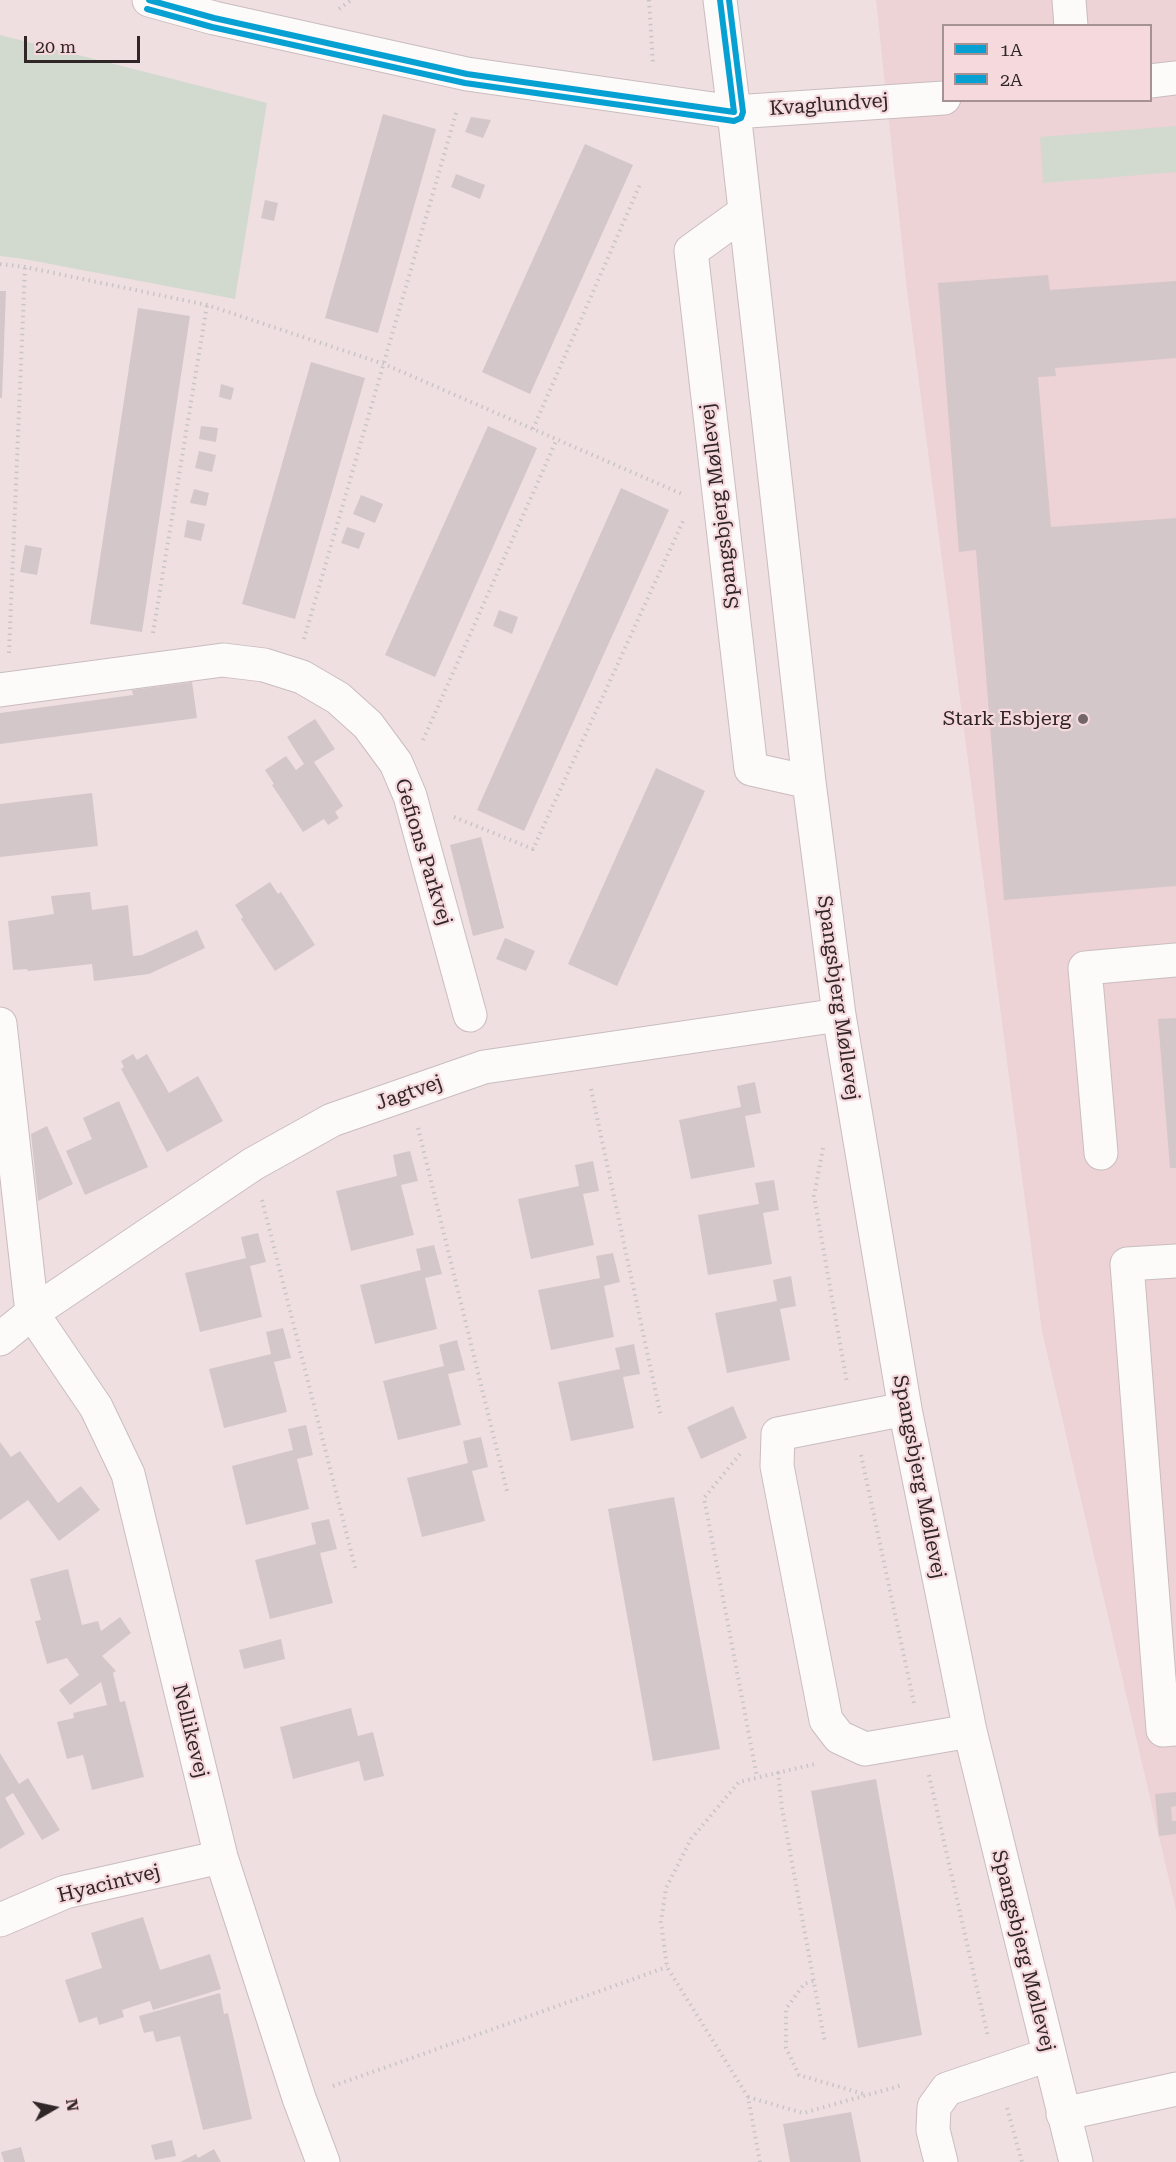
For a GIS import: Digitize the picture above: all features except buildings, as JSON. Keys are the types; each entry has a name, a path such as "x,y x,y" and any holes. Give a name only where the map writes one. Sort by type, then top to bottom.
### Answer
{"street":[{"name":"Kvaglundvej","path":"149,0 214,18 467,75 734,112 942,98"},
{"name":"Spangsbjerg Møllevej","path":"720,0 809,782 839,1015 905,1409 970,1731 1076,2162"},
{"path":"1069,0 1071,24"},
{"path":"1152,81 1176,78"},
{"name":"Spangsbjerg Møllevej","path":"745,212 691,251 707,505 751,769 809,782"},
{"name":"Gefions Parkvej","path":"4,689 223,660 264,665 294,674 338,698 368,725 396,763 410,796 470,1014"},
{"path":"1101,1154 1085,968 1176,960"},
{"name":"Jagtvej","path":"0,1339 32,1313 253,1164 332,1120 484,1067 839,1015"},
{"path":"0,1024 32,1313"},
{"path":"1176,1261 1127,1264 1163,1730 1176,1729"},
{"name":"Nellikevej","path":"32,1313 96,1407 128,1474 221,1857 299,2098 323,2162"},
{"path":"905,1409 778,1434 777,1466 826,1720 839,1737 865,1749 970,1731"},
{"name":"Hyacintvej","path":"0,1920 64,1892 221,1857"},
{"path":"941,2162 933,2130 934,2107 947,2089 1048,2055"},
{"path":"1063,2114 1176,2090"}],"path":[{"path":"649,0 655,101"},
{"path":"294,674 467,75"},
{"path":"533,429 641,182"},
{"path":"0,264 25,267 207,305 384,364 707,505 533,849 445,813 416,821"},
{"path":"4,689 25,267"},
{"path":"147,670 207,305"},
{"path":"396,763 422,743 557,439"},
{"path":"583,1053 661,1417"},
{"path":"409,1092 507,1491"},
{"path":"253,1164 357,1571"},
{"path":"757,1778 704,1498 745,1448 778,1434"},
{"path":"760,2162 748,2097 667,1967 661,1922 666,1888 691,1839 739,1782 817,1763 839,1737"},
{"path":"778,1772 782,1808 825,2043"},
{"path":"299,2098 667,1967"},
{"path":"813,1981 804,1984 786,2009 786,2048 799,2075 868,2095"},
{"path":"748,2097 803,2113 910,2084"}],"shaded area":[{"path":"876,0 1176,0 1176,1910 1042,1331 907,290"},
{"path":"0,35 267,103 235,299 0,256"},
{"path":"1176,126 1176,172 1043,183 1040,137"}],"transit line":[{"name":"1A","path":"149,0 214,18 467,74 734,112 720,0"},
{"name":"2A","path":"147,9 212,27 465,83 734,121 741,118 743,112 729,0"}],"place":[{"name":"Stark Esbjerg","path":"1083,719"}]}
